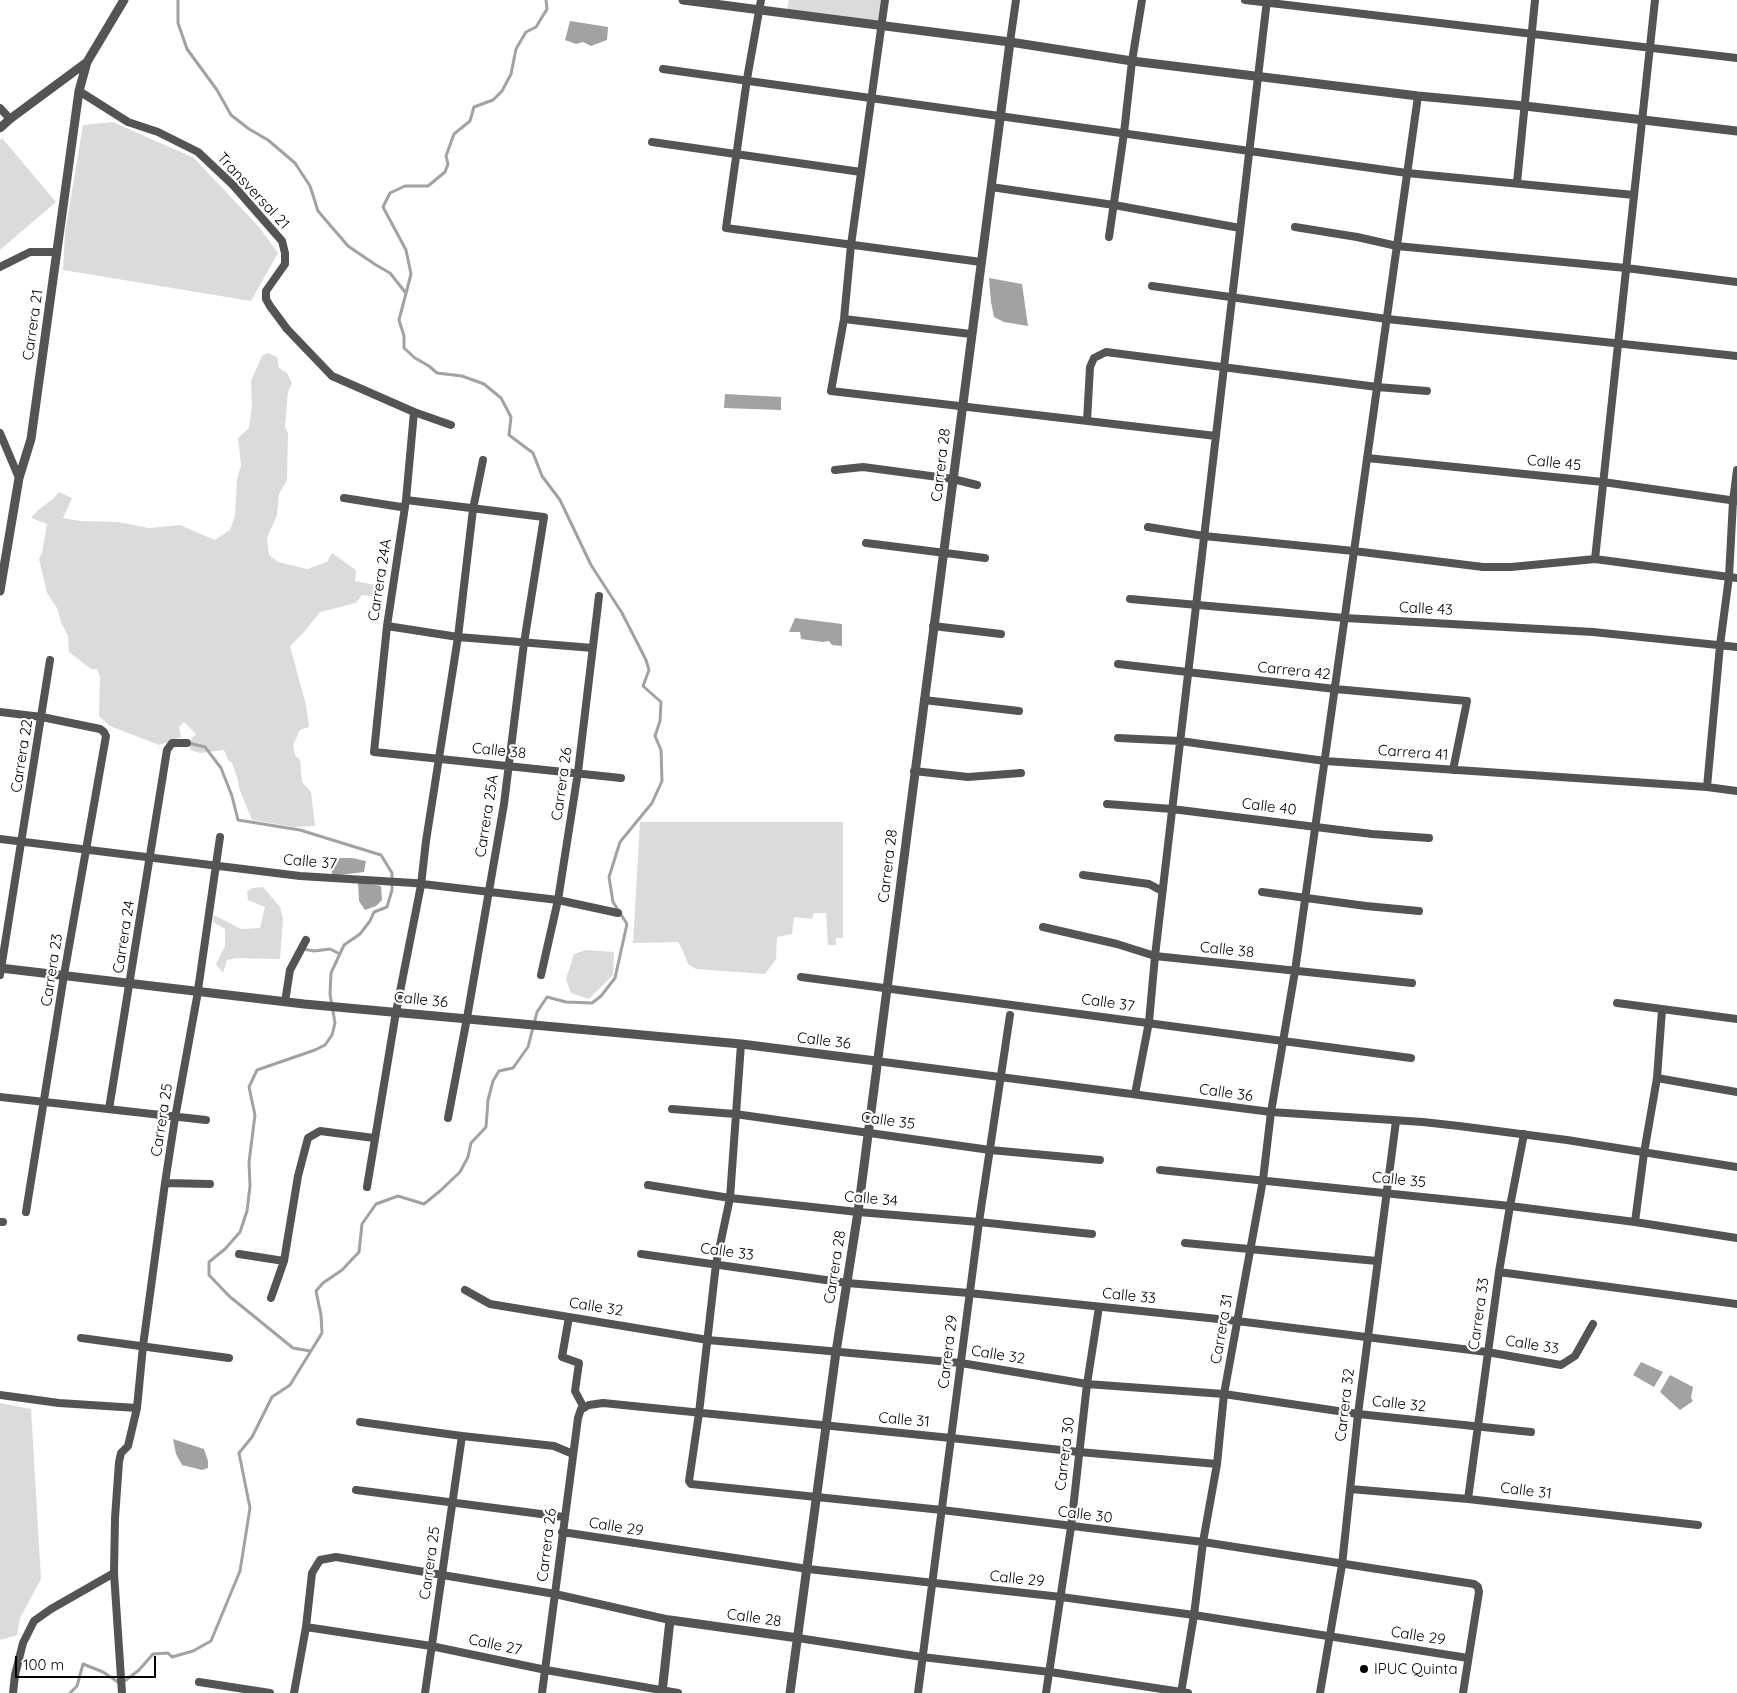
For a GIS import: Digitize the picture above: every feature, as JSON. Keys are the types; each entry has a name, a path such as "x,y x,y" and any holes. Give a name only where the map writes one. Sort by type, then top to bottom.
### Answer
{"street":[{"path":"0,128 10,118 87,62 124,0"},
{"path":"683,0 1010,42 1132,61 1418,96 1642,118 1737,130"},
{"path":"761,0 747,80 726,228 981,262"},
{"path":"885,0 850,245 844,319 832,392 1216,436"},
{"path":"1010,42 1016,0"},
{"path":"1109,237 1142,0"},
{"path":"1245,0 1267,1 1737,58"},
{"path":"1517,183 1535,0"},
{"path":"1595,559 1655,0"},
{"path":"1135,1094 1149,1022 1162,891 1267,1"},
{"name":"Carrera 28","path":"790,1693 836,1352 858,1212 876,1061 1010,42"},
{"name":"Carrera 21","path":"0,590 19,478 31,439 79,91 87,62"},
{"path":"663,68 1407,173 1634,195"},
{"name":"Transversal 21","path":"79,91 128,122 158,132 198,152 226,179 282,242 285,264 266,292 266,299 287,329 332,376 414,412 451,425"},
{"name":"Carrera 31","path":"1183,1693 1203,1542 1217,1464 1224,1394 1263,1180 1271,1112 1306,898 1418,96"},
{"path":"0,108 10,118"},
{"path":"652,142 861,172"},
{"path":"991,187 1114,205 1240,228"},
{"path":"1295,227 1357,237 1397,246 1626,268 1737,282"},
{"path":"0,267 30,252 57,252"},
{"path":"1152,286 1387,319 1737,356"},
{"path":"844,319 972,334"},
{"path":"1087,421 1090,367 1094,358 1106,352 1377,387 1427,391"},
{"name":"Carrera 24A","path":"374,752 387,626 406,503 414,412"},
{"path":"0,433 19,478"},
{"name":"Calle 45","path":"1367,458 1603,482 1735,501"},
{"path":"367,1188 417,884 426,841 458,637 474,509 483,460"},
{"path":"835,470 863,467 953,479 977,485"},
{"path":"1707,787 1720,645 1733,578 1737,470"},
{"path":"344,498 401,507 406,503 474,509"},
{"name":"Carrera 25A","path":"448,1118 489,892 509,766 524,644 544,517 474,509"},
{"path":"1148,527 1204,536 1354,551 1483,567 1511,567 1595,559 1733,578"},
{"path":"866,543 985,558"},
{"name":"Carrera 26","path":"541,974 558,900 578,772 598,596"},
{"name":"Calle 43","path":"1130,599 1345,618 1593,632 1737,647"},
{"path":"387,626 458,637 524,644 593,648"},
{"path":"933,626 1001,634"},
{"name":"Carrera 22","path":"0,970 50,660"},
{"name":"Carrera 42","path":"1118,664 1335,689 1467,701 1453,770"},
{"path":"924,700 1019,711"},
{"path":"0,712 42,717"},
{"name":"Carrera 23","path":"26,1212 64,975 106,736 98,728 42,717"},
{"name":"Carrera 41","path":"1118,738 1180,741 1325,761 1707,787 1737,791"},
{"name":"Carrera 24","path":"109,1109 167,750 172,744 187,743"},
{"name":"Calle 38","path":"374,752 621,778"},
{"path":"914,771 968,777 1021,774"},
{"name":"Calle 40","path":"1107,804 1172,809 1372,834 1428,838"},
{"name":"Carrera 25","path":"122,1693 114,1573 119,1462 121,1453 128,1446 137,1408 143,1346 165,1183 198,990 220,837"},
{"name":"Calle 37","path":"0,839 216,867 300,876 417,884 558,900 618,913"},
{"path":"1083,875 1148,884 1162,891"},
{"path":"1262,892 1419,911"},
{"name":"Calle 38","path":"1043,927 1117,944 1155,956 1412,983"},
{"path":"285,1002 290,970 306,940"},
{"name":"Calle 36","path":"0,970 64,975 304,1004 741,1044 1271,1112 1423,1122 1524,1134 1737,1168"},
{"name":"Calle 37","path":"801,977 1411,1058"},
{"path":"1617,1003 1737,1019"},
{"path":"1636,1222 1644,1153 1657,1078 1662,1010"},
{"name":"Carrera 29","path":"918,1693 978,1222 1010,1015"},
{"path":"699,1413 716,1264 730,1198 741,1044"},
{"path":"1657,1078 1737,1092"},
{"path":"0,1097 206,1120"},
{"name":"Calle 35","path":"672,1109 735,1114 990,1150 1100,1160"},
{"name":"Carrera 32","path":"1320,1693 1342,1565 1358,1414 1396,1121"},
{"path":"271,1298 284,1261 298,1176 308,1138 320,1131 374,1138"},
{"name":"Carrera 33","path":"1468,1499 1499,1272 1524,1134"},
{"name":"Calle 35","path":"1160,1170 1510,1206 1636,1222 1737,1238"},
{"path":"165,1183 210,1184"},
{"name":"Calle 34","path":"648,1185 730,1198 1092,1234"},
{"path":"1185,1243 1377,1261"},
{"path":"239,1254 284,1261"},
{"name":"Calle 33","path":"641,1254 847,1283 969,1293 1237,1321 1487,1352 1561,1365 1575,1356 1592,1324"},
{"path":"1499,1272 1737,1304"},
{"name":"Calle 32","path":"464,1290 490,1304 708,1340 961,1363 1087,1384 1224,1394 1358,1414 1531,1432"},
{"name":"Carrera 30","path":"1046,1693 1061,1597 1087,1384 1099,1308"},
{"path":"569,1317 562,1357 579,1363 575,1391 587,1406"},
{"path":"81,1338 229,1358"},
{"path":"0,1395 59,1403 137,1408"},
{"name":"Calle 31","path":"587,1406 603,1403 1079,1452 1217,1464"},
{"name":"Carrera 26","path":"542,1693 578,1418 581,1410 587,1406"},
{"name":"Calle 30","path":"699,1413 691,1484 942,1510 1203,1542 1474,1584 1478,1587 1479,1592 1468,1658"},
{"path":"360,1422 554,1446 573,1454"},
{"name":"Carrera 25","path":"425,1693 462,1436"},
{"name":"Calle 31","path":"1350,1488 1468,1499 1698,1525"},
{"path":"356,1490 564,1517"},
{"name":"Calle 29","path":"562,1532 808,1570 1061,1597 1194,1615 1468,1658"},
{"name":"Calle 28","path":"306,1627 312,1573 320,1560 336,1557 555,1594 670,1620 922,1657 1050,1672 1183,1693"},
{"path":"13,1693 15,1675 23,1643 34,1621 51,1608 114,1573"},
{"path":"662,1692 670,1620"},
{"path":"294,1693 306,1627"},
{"name":"Calle 27","path":"306,1627 431,1646 546,1670 662,1692 678,1693"},
{"path":"1463,1693 1468,1658"},
{"path":"199,1682 270,1693"}],"shaded area":[{"path":"789,0 883,0 878,24 787,10"},
{"path":"570,21 608,27 607,40 591,46 583,42 576,44 565,40"},
{"path":"113,122 194,158 259,227 278,253 251,301 63,270 65,233 83,125"},
{"path":"2,138 56,202 0,250 0,140"},
{"path":"989,278 1022,284 1028,326 1004,322 994,317"},
{"path":"268,353 277,357 279,368 287,373 292,383 288,392 285,427 288,433 287,480 279,494 277,515 267,538 269,555 278,562 307,569 327,562 332,553 356,570 355,581 381,586 382,597 362,595 356,603 320,612 290,646 306,705 309,727 300,730 293,745 295,755 300,760 302,782 311,792 315,826 294,827 252,820 239,788 232,763 228,760 224,750 200,753 190,750 191,739 196,734 184,722 179,727 181,737 159,745 110,726 99,716 100,677 97,669 91,669 69,652 68,636 57,608 47,593 39,559 42,553 47,524 31,518 59,492 72,498 63,518 80,521 118,522 149,528 180,525 215,540 230,530 235,515 237,480 241,465 238,438 249,428 252,406 251,381 262,356"},
{"path":"725,394 781,397 781,410 724,408"},
{"path":"795,618 842,624 842,646 832,645 829,641 801,639 800,632 789,632"},
{"path":"640,822 843,822 843,938 836,938 836,945 828,945 826,913 814,913 812,919 794,917 792,934 777,937 776,959 765,974 696,969 688,964 678,942 633,943"},
{"path":"336,858 352,858 366,861 364,872 332,876 331,863"},
{"path":"358,882 381,886 382,900 376,906 365,910 359,901"},
{"path":"263,887 280,907 283,919 280,959 236,958 227,960 223,973 216,964 225,946 225,929 213,922 214,915 241,929 260,928 265,907 248,900 247,891"},
{"path":"586,950 614,952 613,975 589,999 571,993 566,979 574,954"},
{"path":"1641,1362 1663,1372 1654,1387 1633,1375"},
{"path":"1670,1375 1693,1387 1691,1398 1693,1401 1680,1410 1660,1392"},
{"path":"0,1403 31,1409 41,1579 20,1618 17,1635 0,1640"},
{"path":"173,1439 204,1449 208,1468 202,1470 182,1465 176,1454"}],"waterway":[{"path":"178,0 178,23 187,49 217,90 231,115 249,129 268,140 295,163 310,186 318,211 348,246 390,273 405,292"},
{"path":"70,1693 77,1686 83,1664 103,1672 121,1684 139,1670 153,1654 168,1653 172,1657 193,1651 211,1641 240,1571 250,1508 239,1453 252,1437 272,1397 290,1385 322,1333 321,1315 316,1291 323,1283 342,1270 359,1252 362,1224 376,1204 398,1196 424,1204 460,1172 468,1157 471,1143 486,1127 488,1100 493,1081 499,1071 513,1068 528,1047 537,1012 547,997 566,1002 592,1003 601,996 615,978 627,924 613,902 609,877 620,842 652,803 662,781 661,750 655,736 660,721 661,702 643,686 649,670 646,660 622,613 591,565 560,500 542,476 533,453 509,435 511,417 501,398 484,384 462,376 437,373 404,348 404,336 399,320 411,274 406,250 383,207 390,193 405,186 428,186 445,172 448,164 446,156 454,134 470,121 474,107 493,100 502,91 511,74 516,49 526,32 536,27 547,9 546,0"},
{"path":"188,743 205,747 221,768 232,796 238,820 300,830 381,855 392,873 392,890 387,907 374,912 360,934 344,945 331,973 330,994 335,1023 332,1035 325,1045 315,1050 257,1070 249,1087 255,1115 249,1162 250,1186 247,1211 240,1232 225,1249 209,1262 209,1275 229,1296 293,1348 310,1351"},
{"path":"303,949 314,951 330,949 340,954"}],"place":[{"name":"IPUC Quinta","path":"1364,1669"}]}
